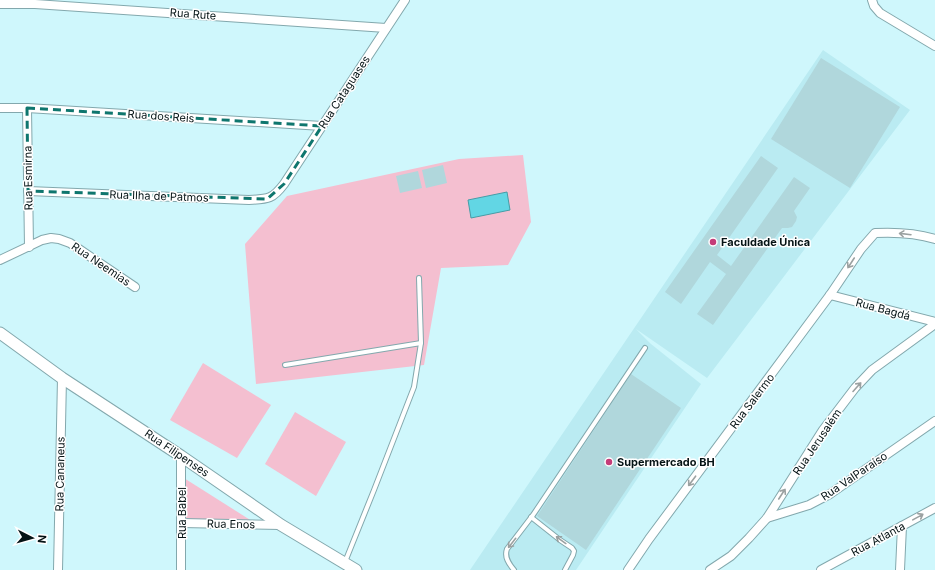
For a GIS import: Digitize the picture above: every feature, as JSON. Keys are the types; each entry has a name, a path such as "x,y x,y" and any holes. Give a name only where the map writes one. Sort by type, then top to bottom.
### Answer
{"street":[{"name":"Rua Cataguases","path":"284,184 405,0"},
{"path":"872,0 874,6 880,13 935,46"},
{"name":"Rua Rute","path":"0,4 36,4 386,28"},
{"name":"Rua dos Reis","path":"0,108 27,108 322,126"},
{"name":"Rua Esmirna","path":"27,108 28,247"},
{"name":"Rua Ilha de Patmos","path":"28,191 248,200 267,199 274,196 284,184"},
{"name":"Rua Salermo","path":"628,570 654,532 830,295 861,249 875,233 893,232 926,236 935,239"},
{"name":"Rua Neemias","path":"0,260 42,240 51,238 59,239 70,243 135,286"},
{"name":"Rua Bagdá","path":"830,295 935,323"},
{"name":"Rua Jerusalém","path":"710,570 731,556 767,518 823,430 855,388 872,370 935,323"},
{"name":"Rua Filipenses","path":"0,333 62,378 181,456 281,525 356,570"},
{"name":"Rua Cananeus","path":"58,570 62,378"},
{"name":"Rua ValParaíso","path":"767,518 809,505 830,494 935,421"},
{"name":"Rua Babel","path":"181,456 181,570"},
{"name":"Rua Atlanta","path":"821,570 935,508"},
{"name":"Rua Enos","path":"182,524 281,525"},
{"path":"900,570 902,526"}],"lane":[{"path":"344,563 414,387 421,342 419,278"},
{"path":"286,365 421,342"},
{"path":"514,570 505,554 507,549 531,517 645,348"},
{"path":"531,517 574,551 565,570"}],"highlighted area":[{"path":"27,108 322,126 284,184 267,199 28,191"}],"shaded area":[{"path":"823,50 910,110 707,378 636,329 651,344 701,384 576,570 470,570"},
{"path":"523,155 531,222 508,265 441,268 424,365 256,384 245,244 287,196 459,159"},
{"path":"203,363 271,405 237,458 170,420"},
{"path":"295,412 346,442 316,496 265,464"},
{"path":"176,473 255,523 176,520"}],"water":[{"path":"507,192 510,210 471,218 468,200"}],"building":[{"path":"821,58 900,107 850,188 771,139"},
{"name":"Faculdade Única","path":"761,156 778,168 717,255 731,266 794,177 810,188 794,211 797,217 792,227 782,228 713,325 697,314 726,274 710,262 681,304 665,292"},
{"path":"443,165 447,183 426,188 422,170"},
{"path":"418,171 422,188 400,193 396,176"},
{"name":"Supermercado BH","path":"631,374 681,408 586,550 537,516"}],"place":[{"name":"Faculdade Única","path":"713,242"},
{"name":"Supermercado BH","path":"609,462"}]}
